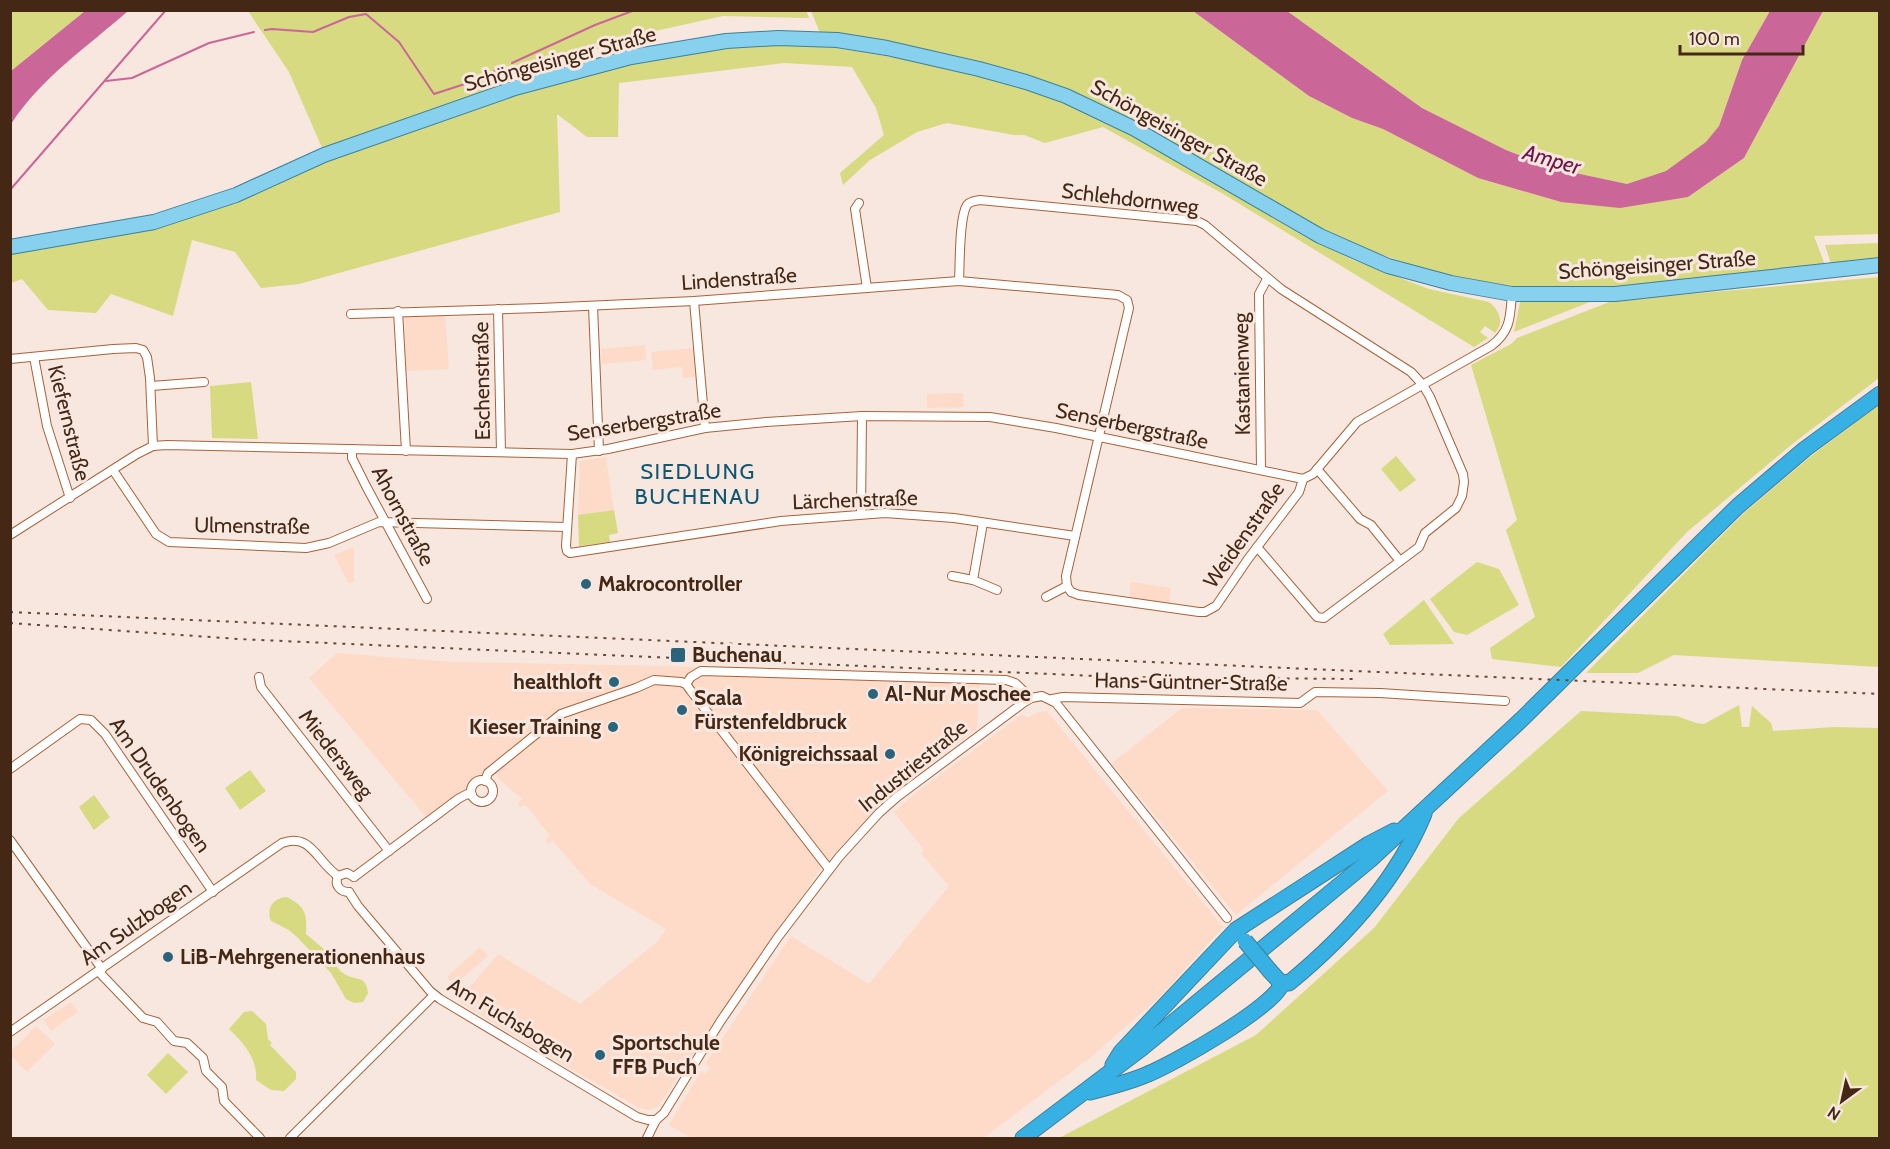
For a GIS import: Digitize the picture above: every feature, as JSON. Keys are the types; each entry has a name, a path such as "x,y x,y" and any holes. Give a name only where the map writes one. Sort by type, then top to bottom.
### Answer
{"highway":[{"path":"1023,1138 1104,1078 1253,958 1420,815 1521,720 1738,506 1805,449 1880,394"},
{"path":"1104,1078 1121,1052 1236,930 1369,844 1420,815"},
{"path":"1236,930 1282,983 1289,983 1318,959 1359,917 1380,890 1414,837 1420,815"},
{"path":"1082,1094 1149,1074 1226,1033 1276,994 1282,983"}],"main road":[{"name":"Schöngeisinger Straße","path":"10,247 154,222 236,195 324,155 515,88 631,57 726,41 778,38 837,40 887,48 979,69 1066,96 1106,114 1320,236 1357,254 1418,276 1512,294 1621,294 1880,265"}],"street":[{"name":"Schlehdornweg","path":"959,280 964,212 969,203 980,200 1197,221 1205,225 1281,289 1411,372 1430,397 1463,474 1463,489 1456,508 1425,532 1419,547 1324,618 1317,616 1257,547"},
{"path":"859,203 855,209 867,288"},
{"name":"Kastanienweg","path":"1261,470 1259,294 1268,279"},
{"name":"Lindenstraße","path":"351,314 694,301 959,280 1118,295 1127,300 1130,308 1098,437"},
{"name":"Weidenstraße","path":"1067,586 1071,592 1079,595 1205,612 1216,606 1299,492 1303,479 1309,477 1317,469 1357,422 1501,338 1509,322 1512,294"},
{"path":"694,301 705,428"},
{"path":"593,306 599,451"},
{"name":"Eschenstraße","path":"498,309 501,452"},
{"path":"398,311 406,450"},
{"path":"10,359 96,350 136,348 143,350 147,357 151,386 153,446"},
{"name":"Kiefernstraße","path":"33,357 47,426 70,498"},
{"path":"151,386 204,382"},
{"path":"861,514 862,416"},
{"name":"Senserbergstraße","path":"10,535 153,446 572,454 599,451 705,428 776,421 862,416 990,417 1303,479"},
{"path":"1046,597 1067,586 1066,576 1098,437"},
{"name":"Ahornstraße","path":"352,449 352,458 384,522 427,599"},
{"path":"567,527 572,454"},
{"path":"1317,469 1360,519 1371,525 1400,561"},
{"name":"Ulmenstraße","path":"113,470 156,534 169,542 306,548 321,545 379,522 567,527"},
{"name":"Lärchenstraße","path":"567,527 567,551 575,554 781,521 861,514 918,515 1075,536"},
{"path":"973,580 983,523"},
{"path":"952,576 973,580 997,590"},
{"path":"686,684 691,677 701,671 1006,680 1015,683 1031,698 1042,696 1052,699 1236,930"},
{"name":"Miedersweg","path":"259,677 261,687 389,851"},
{"path":"485,781 488,773 561,714 654,680 686,684 829,869"},
{"name":"Hans-Güntner-Straße","path":"1052,699 1064,697 1300,703 1315,692 1326,692 1505,701"},
{"name":"Industriestraße","path":"647,1138 656,1120 664,1113 715,1030 778,937 829,869 887,805 1031,698"},
{"name":"Am Drudenbogen","path":"10,769 80,719 91,720 105,734 213,892"},
{"path":"479,781 485,781 491,785 493,791 485,806 475,800 471,795 471,789 479,781"},
{"path":"354,877 458,799 467,794 471,795"},
{"name":"Am Sulzbogen","path":"10,1032 282,843 295,839 301,841 338,876"},
{"path":"10,840 100,970 143,1018 157,1022 174,1041 187,1043 203,1058 206,1071 222,1087 224,1101 260,1138"},
{"path":"346,873 354,877 356,884 349,892 338,888 336,882 338,876 346,873"},
{"name":"Am Fuchsbogen","path":"349,892 358,906 434,995 638,1117 656,1120"},
{"path":"290,1138 434,995"}],"shaded area":[{"path":"85,11 128,11 50,78 23,107 11,124 11,71"},
{"path":"1193,11 1287,11 1422,108 1506,150 1552,168 1627,184 1666,171 1706,142 1719,126 1742,60 1770,11 1823,11 1744,158 1688,197 1620,208 1561,202 1478,178 1383,129 1352,118 1309,96"},
{"path":"445,314 449,369 406,371 404,316"},
{"path":"645,345 646,360 602,364 601,349"},
{"path":"694,348 697,377 683,378 682,367 653,370 651,352"},
{"path":"963,393 964,407 927,408 927,394"},
{"path":"606,457 614,510 578,515 580,461"},
{"path":"354,547 354,581 349,584 334,555"},
{"path":"1131,582 1171,588 1169,604 1129,598"},
{"path":"337,653 454,662 667,666 980,677 977,728 887,799 821,868 663,1099 657,1107 649,1110 640,1108 536,1049 458,1001 498,954 580,1004 657,942 666,929 590,884 553,841 547,844 546,839 550,836 526,805 520,807 518,803 522,799 500,780 494,772 494,767 426,817 309,678"},
{"path":"1182,708 1317,710 1388,791 1236,915 1112,763"},
{"path":"1047,711 1223,927 1161,996 1091,1057 984,1138 691,1138 669,1125 701,1071 705,1074 710,1068 705,1064 791,936 869,984 949,886 921,853 924,850 894,812 917,792 1021,715 1029,717 1038,712"},
{"path":"480,947 488,956 454,985 447,977"},
{"path":"71,1002 78,1012 51,1031 44,1020"},
{"path":"36,1026 55,1044 27,1072 11,1056 11,1051"}],"green space":[{"path":"806,10 809,18 723,16 628,37 510,85 323,150 289,72 248,11"},
{"path":"11,11 85,11 11,71"},
{"path":"811,11 1193,11 1309,96 1352,118 1383,129 1478,178 1561,202 1688,197 1744,158 1823,11 1879,11 1879,234 1814,236 1825,265 1627,286 1508,287 1434,273 1360,247 1324,230 1171,142 1105,106 1069,90 1033,77 935,51 820,33"},
{"path":"1287,11 1770,11 1742,60 1719,126 1706,143 1666,171 1627,184 1552,168 1506,150 1422,108"},
{"path":"817,45 930,63 1024,87 1101,117 1180,160 1305,237 1353,260 1429,289 1489,302 1500,316 1500,325 1495,333 1485,326 1480,332 1488,338 1474,347 1225,195 1103,127 1045,143 1024,135 947,123 917,132 870,160 843,185 840,173 884,135 876,108 852,67 784,63 619,83 618,137 587,137 557,114 560,212 299,284 261,288 235,252 192,240 173,316 111,294 96,313 48,310 22,279 11,283 11,251 158,225 324,159 510,96 634,63 728,46"},
{"path":"1879,243 1879,260 1832,267 1825,245"},
{"path":"1879,277 1879,378 1791,445 1687,532 1561,667 1492,659 1490,648 1535,617 1506,530 1517,520 1471,365 1511,344 1517,338 1612,301"},
{"path":"1595,300 1514,332 1520,302"},
{"path":"251,382 258,439 212,438 210,386"},
{"path":"1879,405 1879,667 1674,655 1638,673 1586,673 1744,513 1811,456"},
{"path":"1396,456 1416,480 1400,492 1381,469"},
{"path":"614,510 618,533 609,535 610,542 579,546 578,515"},
{"path":"1477,562 1499,569 1519,605 1467,635 1454,632 1430,599"},
{"path":"1424,600 1454,644 1390,645 1383,634"},
{"path":"1739,705 1742,727 1749,727 1752,706 1771,723 1773,731 1834,727 1879,728 1879,1138 1059,1138 1256,1035 1374,928 1459,818 1581,711 1677,716 1704,724"},
{"path":"250,770 266,791 240,810 225,788"},
{"path":"94,795 110,817 94,830 79,807"},
{"path":"287,897 302,908 306,921 306,934 325,950 329,959 347,976 365,983 368,993 363,1002 354,1003 346,999 331,973 298,938 289,930 271,921 269,912 272,904 278,899"},
{"path":"252,1011 266,1024 268,1039 272,1043 270,1045 296,1072 296,1079 284,1091 271,1090 256,1080 252,1058 244,1045 229,1029 244,1012"},
{"path":"168,1053 188,1072 166,1094 147,1075"}],"waterway":[{"path":"10,190 166,10"},
{"path":"512,63 595,25 635,10"},
{"path":"265,30 313,32 349,17 366,14 399,42 434,94 474,81 501,68"},
{"path":"106,81 132,78 209,43 254,32"}],"railway":[{"path":"10,612 1880,694"},
{"path":"10,623 238,639 1120,677 1353,679"}],"place":[{"name":"Makrocontroller","path":"586,584"},
{"name":"Buchenau","path":"678,655"},
{"name":"healthloft","path":"614,682"},
{"name":"Al-Nur Moschee","path":"873,694"},
{"name":"Scala Fürstenfeldbruck","path":"682,710"},
{"name":"Kieser Training","path":"613,727"},
{"name":"Königreichssaal","path":"890,754"},
{"name":"LiB-Mehrgenerationenhaus","path":"168,957"},
{"name":"Sportschule FFB Puch","path":"600,1055"}],"district":[{"name":"SIEDLUNG BUCHENAU","path":"698,484"}],"water label":[{"name":"Amper","path":"1552,159"}]}
